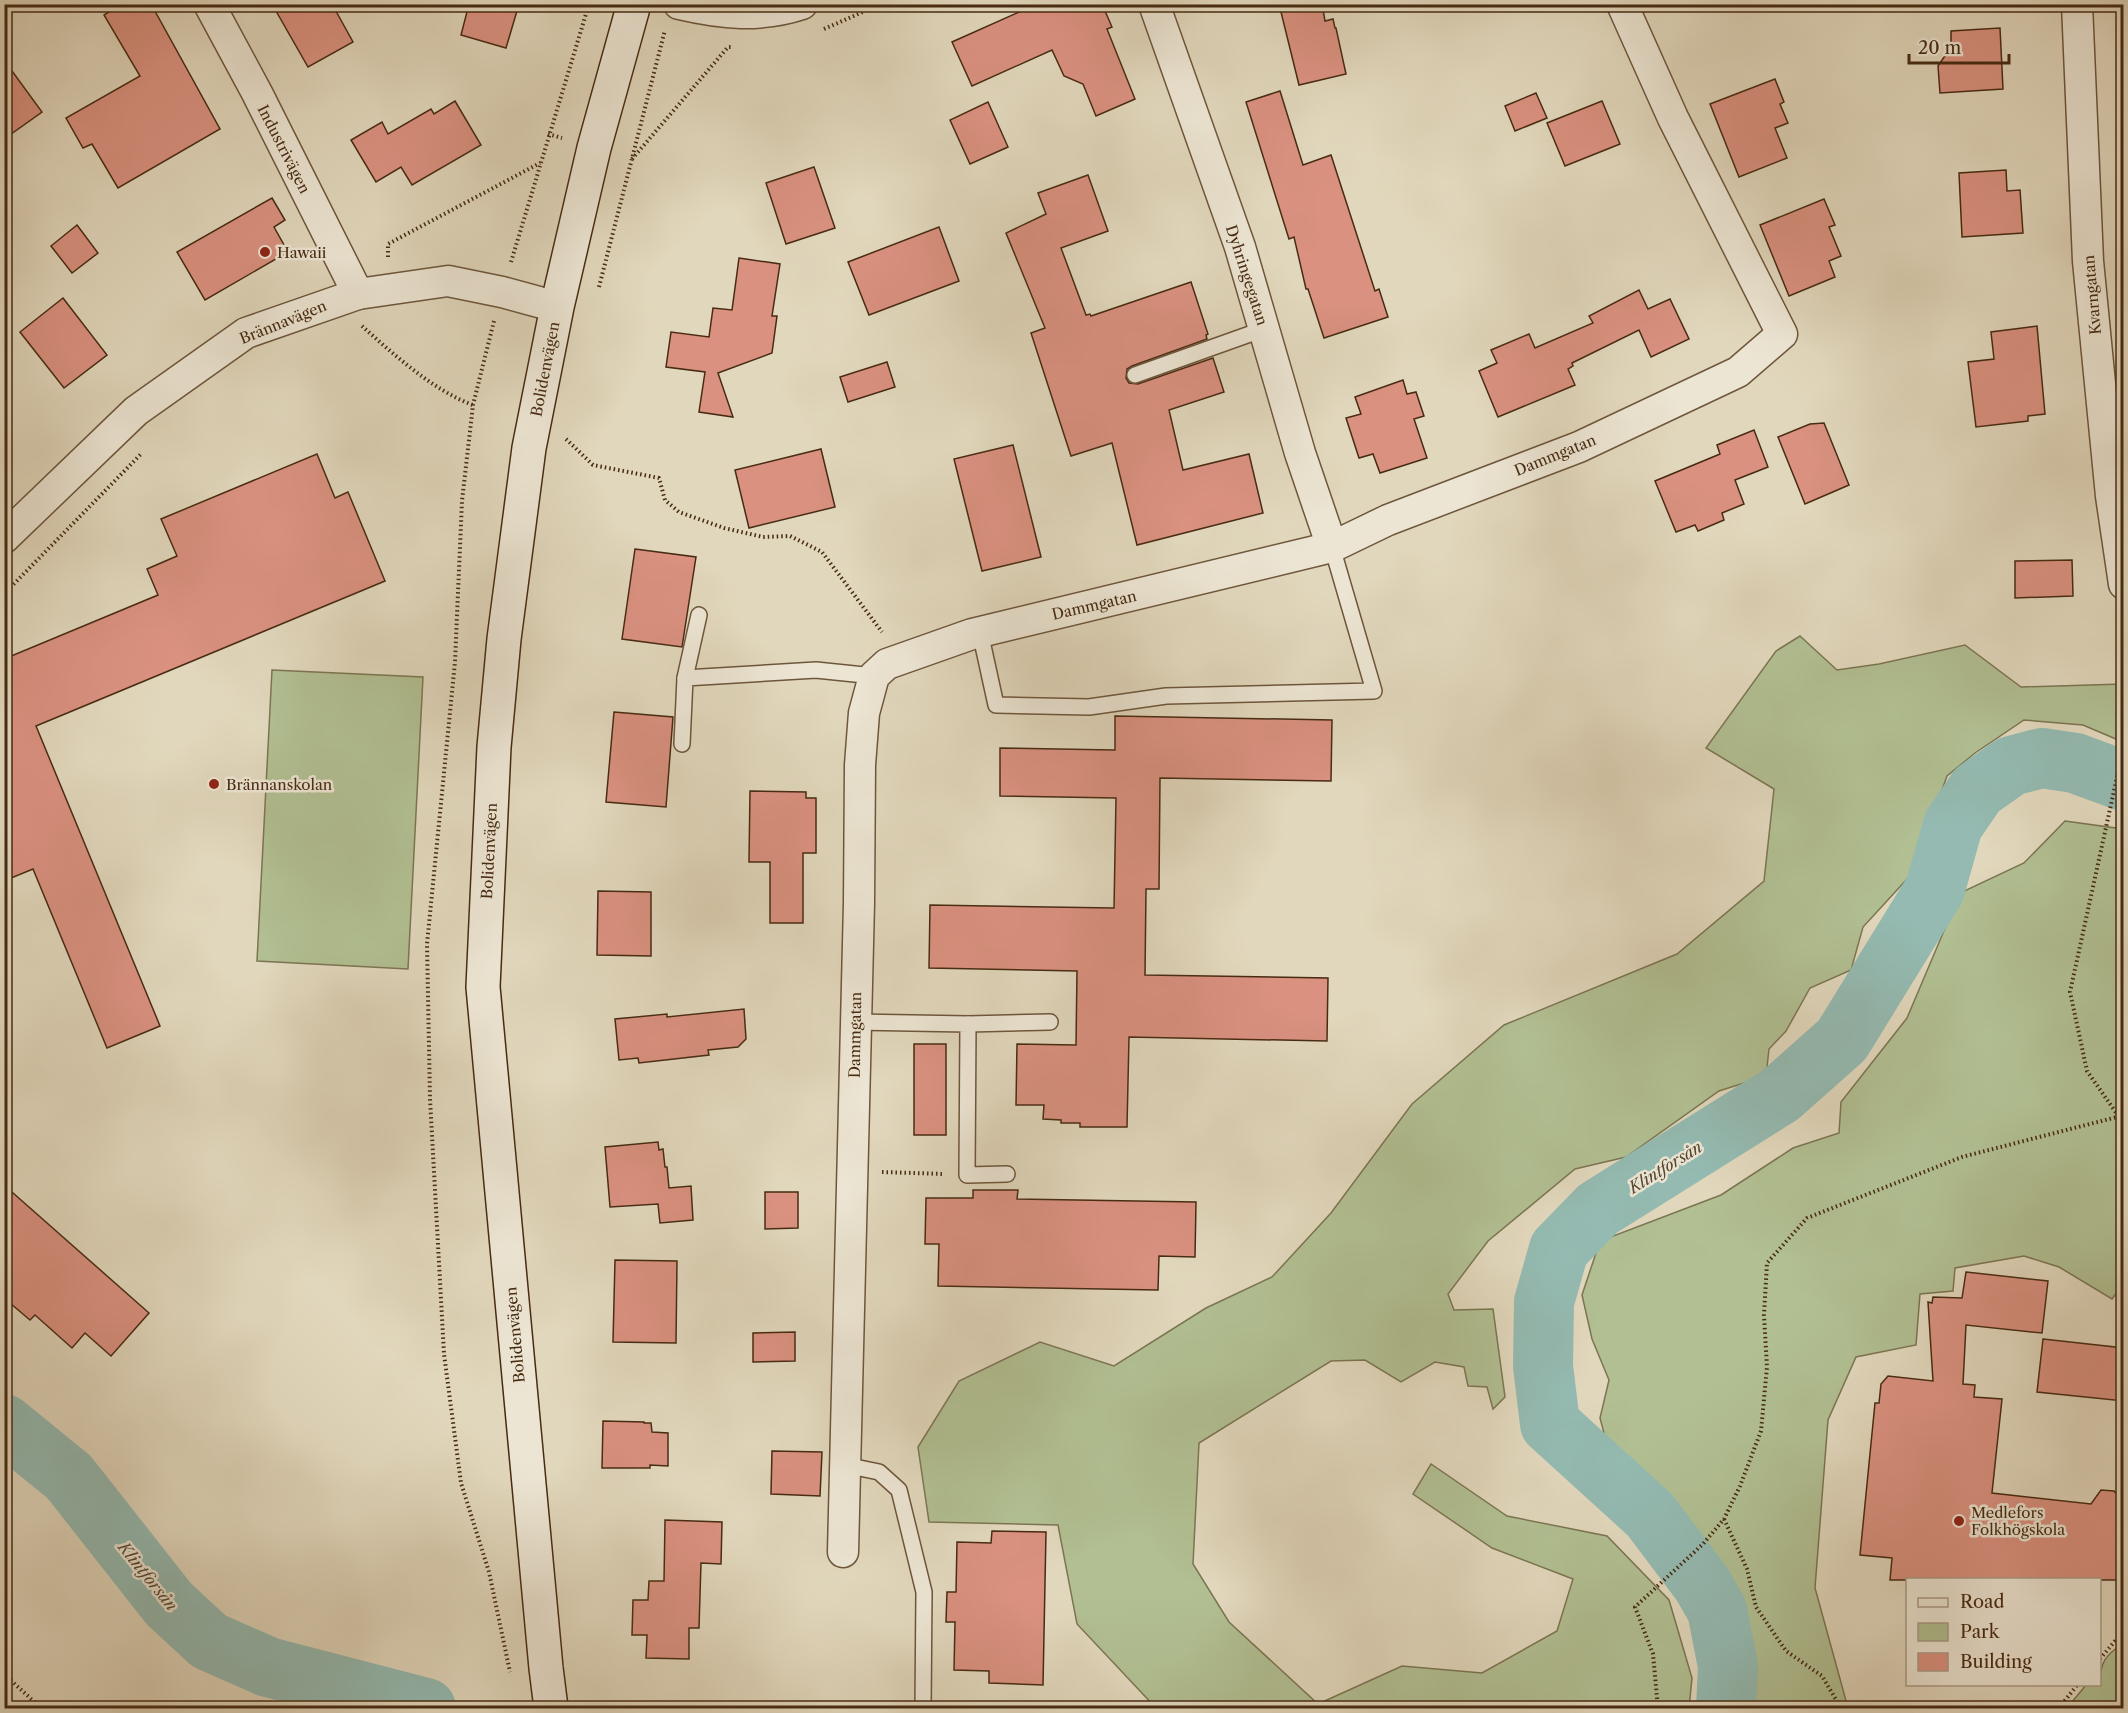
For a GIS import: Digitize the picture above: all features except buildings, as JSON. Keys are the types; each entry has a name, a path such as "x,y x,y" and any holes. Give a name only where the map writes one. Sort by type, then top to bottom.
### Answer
{"main road":[{"name":"Bolidenvägen","path":"551,1708 483,987 494,747 504,639 529,448 557,307 594,148 634,4"}],"street":[{"name":"Industrivägen","path":"209,4 257,93 356,307"},
{"path":"679,4 734,14 778,12 802,4"},
{"name":"Dyhringegatan","path":"1154,4 1240,247 1300,453 1332,548"},
{"name":"Dammgatan","path":"843,1552 860,765 864,713 874,676 887,664 911,654 980,632 1332,548 1388,520 1579,447 1738,372 1782,334 1673,118 1622,4"},
{"name":"Kvarngatan","path":"2077,4 2088,261 2111,496 2124,584"},
{"name":"Brännavägen","path":"4,538 136,411 246,333 356,307 448,281 502,292 557,307"}],"lane":[{"path":"1135,375 1264,329"},
{"path":"980,632 996,705 1089,707 1166,696 1374,691 1332,548"},
{"path":"682,744 685,678 699,615"},
{"path":"685,678 816,670 874,676"},
{"path":"855,1022 968,1024 1050,1022"},
{"path":"968,1024 967,1175 1007,1174"},
{"path":"845,1464 879,1472 898,1490 924,1592 923,1708"}],"path":[{"path":"517,241 589,4"},
{"path":"819,31 881,4"},
{"path":"632,159 728,47 740,46"},
{"path":"597,297 660,48"},
{"path":"388,244 540,163"},
{"path":"356,307 407,365 461,401 473,405"},
{"path":"494,321 473,405 462,501 452,695 427,944 430,1099 444,1354 461,1484 489,1572 510,1673"},
{"path":"562,435 593,465 659,478 666,500 679,512 724,528 763,537 790,536 822,552 882,633 911,654"},
{"path":"4,594 149,447"},
{"path":"2124,745 2070,992 2087,1071 2124,1124"},
{"path":"1658,1708 1653,1654 1635,1607 1703,1544 1724,1519 1740,1486 1761,1431 1767,1367 1764,1315 1767,1263 1808,1218 1962,1157 2117,1117"},
{"path":"852,1171 967,1175"},
{"path":"1724,1519 1747,1569 1756,1607 1786,1651 1822,1676 1840,1708"},
{"path":"2101,1658 2124,1630"},
{"path":"4,1674 41,1708"},
{"path":"2058,1708 2076,1686"}],"green space":[{"path":"1800,636 1837,670 1879,664 1965,645 2021,687 2123,684 2123,742 2083,725 2024,720 1975,753 1947,776 1918,867 1863,927 1851,970 1810,988 1786,1031 1769,1049 1766,1076 1719,1091 1626,1157 1575,1169 1488,1241 1448,1294 1454,1310 1493,1309 1505,1397 1493,1409 1487,1387 1468,1386 1464,1367 1435,1362 1401,1382 1365,1360 1331,1361 1199,1443 1193,1564 1229,1622 1318,1704 1402,1666 1482,1673 1557,1631 1573,1579 1492,1548 1413,1494 1431,1464 1507,1516 1607,1536 1669,1600 1692,1678 1689,1708 1156,1708 1077,1624 1058,1525 929,1522 918,1447 959,1381 1040,1342 1114,1366 1206,1308 1272,1277 1331,1213 1412,1104 1504,1025 1677,954 1764,881 1774,789 1706,748 1776,651"},
{"path":"272,670 423,677 408,969 257,961"},
{"path":"2065,821 2123,829 2123,1284 2112,1299 2059,1267 2024,1256 1955,1268 1953,1291 1920,1294 1916,1345 1856,1357 1828,1420 1815,1588 1848,1708 1753,1708 1730,1621 1737,1605 1735,1589 1714,1568 1677,1511 1610,1456 1600,1418 1609,1380 1592,1339 1582,1295 1600,1241 1721,1195 1793,1148 1839,1133 1841,1102 1907,1018 1960,893 2024,863"},
{"path":"2123,1643 2123,1708 2067,1708 2085,1686 2101,1686 2101,1670 2105,1660"}],"waterway":[{"name":"Klintforsån","path":"1726,1708 1728,1666 1717,1610 1702,1584 1650,1515 1550,1424 1543,1366 1544,1302 1559,1249 1598,1209 1780,1095 1842,1040 1935,889 1953,825 1977,790 2011,766 2042,758 2075,763 2124,781"},
{"name":"Klintforsån","path":"4,1424 69,1477 169,1604 209,1641 268,1667 426,1708"}],"place":[{"name":"Hawaii","path":"265,252"},
{"name":"Brännanskolan","path":"214,784"},
{"name":"Medlefors Folkhögskola","path":"1959,1521"}]}
